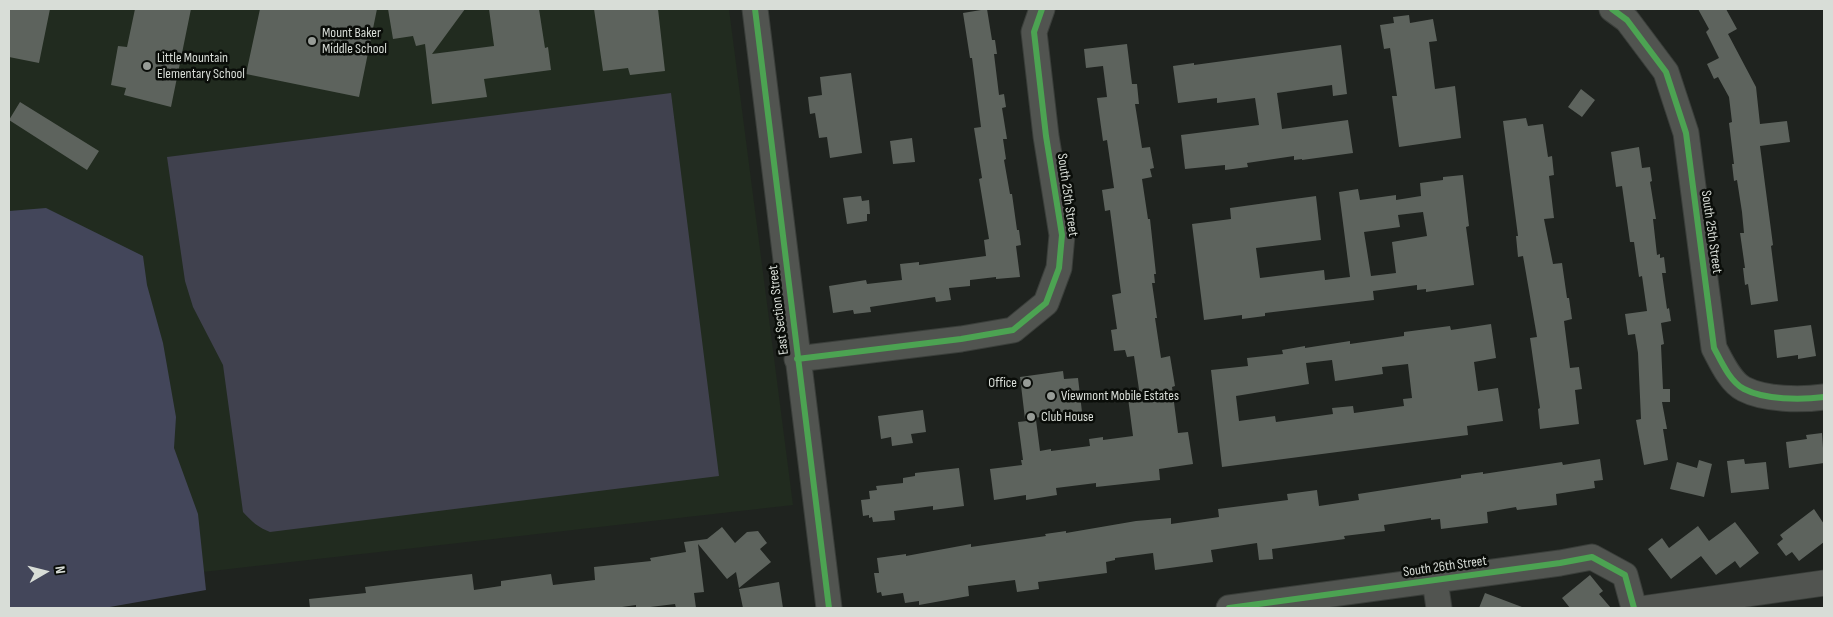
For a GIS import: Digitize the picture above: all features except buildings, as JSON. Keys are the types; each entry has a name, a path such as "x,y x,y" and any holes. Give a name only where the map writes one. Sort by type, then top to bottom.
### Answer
{"street":[{"name":"East Section Street","path":"755,9 828,608"},
{"name":"South 25th Street","path":"797,359 961,339 1013,330 1046,303 1059,268 1062,236 1046,136 1034,32 1042,9"},
{"name":"South 25th Street","path":"1612,9 1627,20 1666,72 1686,133 1714,348 1725,370 1743,389 1775,398 1824,397"},
{"name":"South 26th Street","path":"1229,608 1435,581 1592,557 1625,575 1634,608"},
{"path":"1435,581 1439,608"},
{"path":"1648,608 1824,583"}],"shaded area":[{"path":"9,9 729,9 793,505 9,594"},
{"path":"671,93 719,476 270,532 259,526 243,512 223,365 193,307 185,281 167,157"},
{"path":"46,208 143,256 147,285 163,343 176,417 174,448 198,514 206,590 104,608 9,608 9,211"}],"cycle path":[{"path":"755,9 829,608"},
{"path":"797,359 961,339 1013,330 1046,303 1059,268 1062,235 1046,136 1034,32 1042,9"},
{"path":"1612,9 1627,20 1666,72 1686,133 1714,348 1723,365 1739,386 1753,393 1783,398 1805,399 1824,397"},
{"path":"1229,608 1592,557 1625,575 1634,608"}],"place":[{"name":"Mount Baker Middle School","path":"312,41"},
{"name":"Little Mountain Elementary School","path":"147,66"},
{"name":"Office","path":"1027,383"},
{"name":"Viewmont Mobile Estates","path":"1051,396"},
{"name":"Club House","path":"1031,417"}]}
